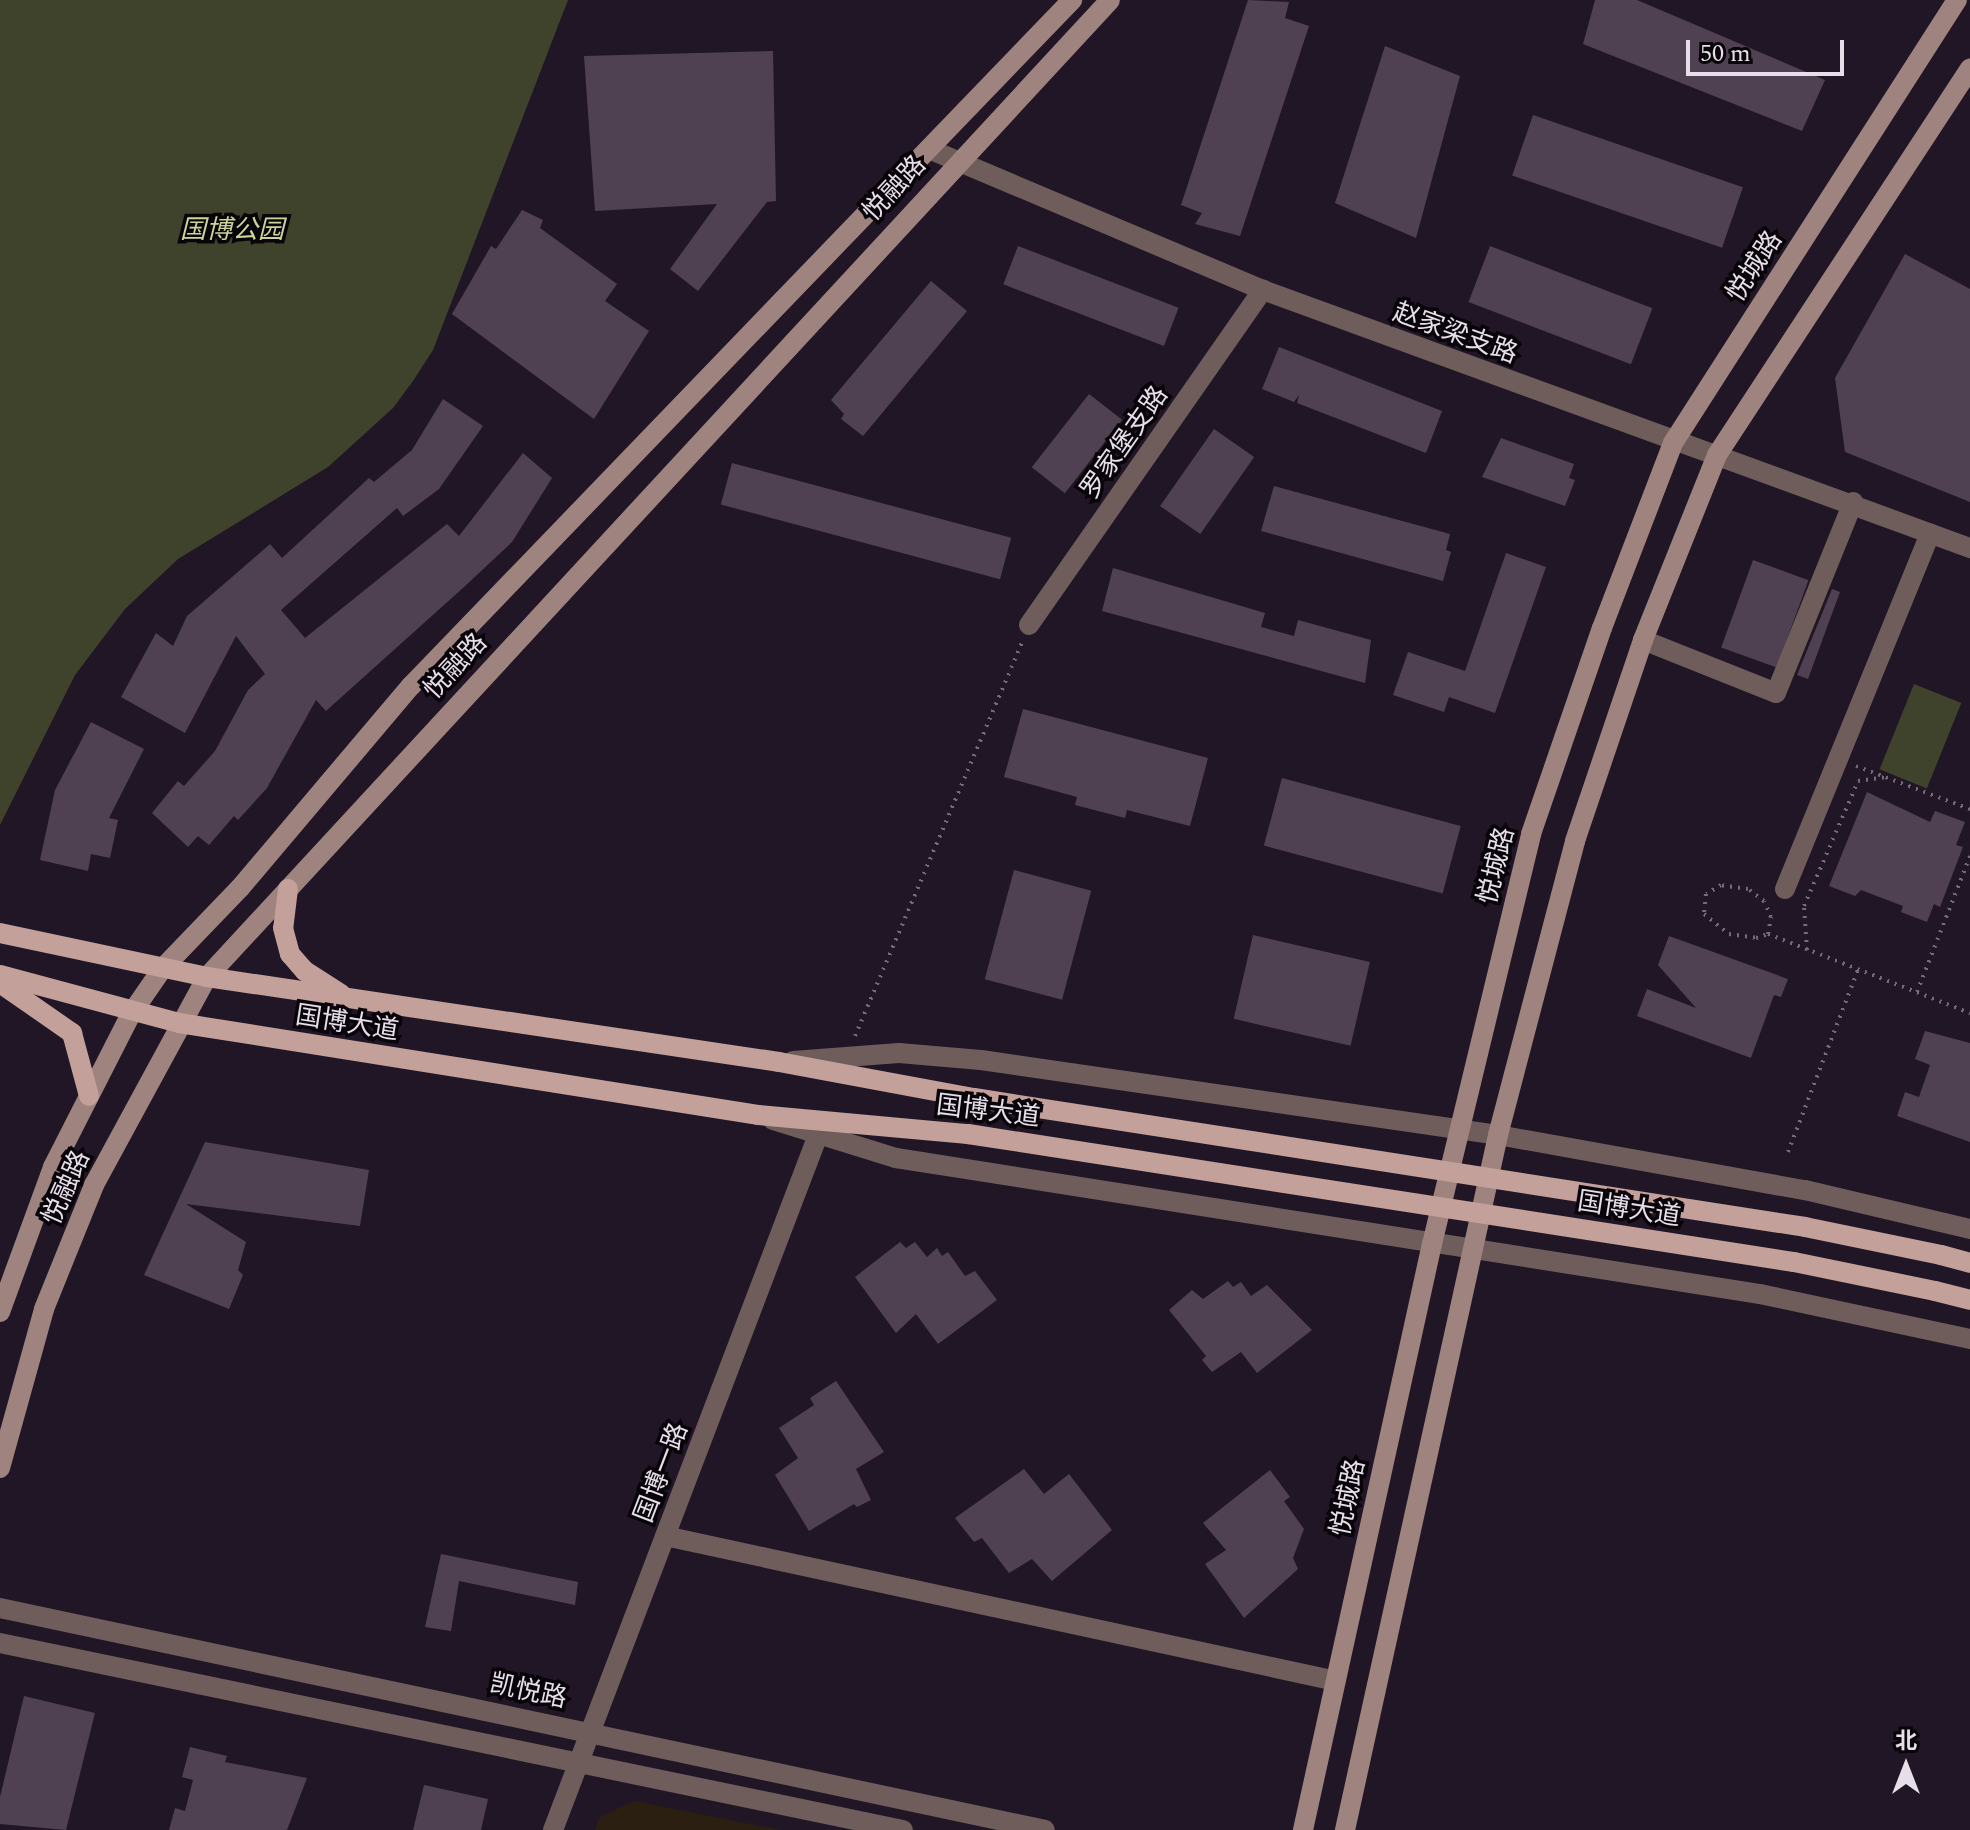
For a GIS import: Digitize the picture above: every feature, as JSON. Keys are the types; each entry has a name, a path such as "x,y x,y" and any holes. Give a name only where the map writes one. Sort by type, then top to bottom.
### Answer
{"main road":[{"name":"悦融路","path":"0,1312 53,1167 131,1014 162,969 240,888 411,686 1072,0"},
{"name":"悦融路","path":"0,1468 44,1309 88,1199 179,1023 207,977 957,160 1110,0"},
{"name":"悦城路","path":"1303,1830 1432,1244 1531,834 1673,443 1957,0"},
{"path":"1345,1830 1498,1135 1575,841 1643,640 1717,455 1970,68"},
{"path":"288,889 283,928 290,954 305,971 348,998"},
{"name":"国博大道","path":"0,933 207,977 779,1062 974,1098 1789,1224 1970,1263"},
{"name":"国博大道","path":"0,975 131,1014 179,1023 758,1115 968,1134 1794,1262 1970,1300"},
{"path":"0,983 72,1033 89,1096"}],"street":[{"name":"赵家梁支路","path":"929,149 1263,290 1673,443 1853,502 1970,548"},
{"name":"罗家堡支路","path":"1029,625 1263,290"},
{"path":"1643,640 1776,693 1853,502"},
{"path":"1785,889 1930,533"},
{"path":"779,1062 899,1053 981,1060 1498,1135 1805,1190 1970,1229"},
{"path":"758,1115 896,1158 1760,1294 1970,1339"},
{"name":"国博一路","path":"553,1830 818,1135"},
{"path":"665,1536 1336,1681"},
{"name":"凯悦路","path":"0,1608 1045,1830"},
{"path":"0,1643 903,1830"}],"path":[{"path":"845,1057 1029,625"},
{"path":"1837,759 1970,809"},
{"path":"1807,950 1804,906 1858,781 1885,777"},
{"path":"1917,992 1970,856"},
{"path":"1768,934 1771,917 1764,901 1748,889 1721,885 1706,894 1704,914 1714,926 1741,937 1768,934 1970,1013"},
{"path":"1788,1152 1858,970"}],"shaded area":[{"path":"634,1801 781,1830 595,1830 600,1817"}],"green space":[{"name":"国博公园","path":"0,0 568,0 433,350 413,381 393,408 328,467 178,559 125,609 75,675 0,825"},
{"path":"1914,684 1961,703 1927,788 1880,769"}],"building":[{"path":"1248,0 1289,2 1285,18 1309,26 1240,236 1195,224 1202,213 1181,205"},
{"path":"1595,0 1637,0 1825,80 1802,131 1583,44"},
{"path":"1385,46 1460,76 1416,238 1335,203"},
{"path":"773,51 776,201 767,202 698,291 670,269 717,204 595,211 584,56"},
{"path":"1533,115 1743,187 1722,248 1512,176"},
{"path":"522,210 543,220 540,228 617,284 605,301 649,331 594,419 452,314 491,246 496,249"},
{"path":"1018,246 1179,308 1164,346 1003,284"},
{"path":"1490,246 1652,308 1631,364 1468,302"},
{"path":"1905,254 1970,289 1970,502 1845,452 1835,378"},
{"path":"931,281 967,311 863,436 841,419 844,414 831,400"},
{"path":"1279,347 1442,411 1426,453 1297,403 1299,395 1294,402 1262,389"},
{"path":"1089,394 1122,420 1065,493 1032,467"},
{"path":"443,399 483,426 439,489 403,516 397,508 281,610 305,638 447,524 459,536 523,453 552,478 512,542 326,711 316,700 267,788 238,820 234,816 209,845 198,836 188,847 152,813 178,781 184,786 215,751 248,690 265,674 236,636 185,733 121,697 156,633 173,646 187,616 270,544 282,558 369,478 374,482 412,450"},
{"path":"1214,429 1254,457 1200,534 1160,506"},
{"path":"1501,438 1574,464 1569,478 1575,480 1565,506 1482,477"},
{"path":"732,463 1011,538 1000,579 721,505"},
{"path":"1274,486 1450,534 1446,550 1451,552 1443,581 1261,531"},
{"path":"1506,553 1546,567 1495,713 1449,697 1444,712 1393,695 1408,652 1465,671"},
{"path":"1753,560 1808,580 1777,668 1721,647"},
{"path":"1113,568 1265,613 1261,627 1294,636 1298,620 1371,640 1365,683 1102,611"},
{"path":"1832,589 1840,592 1808,679 1797,675"},
{"path":"1023,709 1208,758 1190,826 1127,810 1125,818 1075,805 1077,797 1004,777"},
{"path":"91,722 144,749 109,818 118,820 110,858 91,854 88,871 40,860 55,790"},
{"path":"1282,778 1461,826 1443,893 1264,846"},
{"path":"1867,792 1930,822 1935,811 1965,822 1956,845 1963,847 1940,907 1934,904 1927,922 1901,912 1903,906 1861,890 1855,896 1829,886"},
{"path":"1014,870 1091,891 1062,1000 985,979"},
{"path":"1253,935 1370,962 1351,1046 1234,1019"},
{"path":"1669,936 1788,979 1781,997 1774,995 1751,1058 1637,1016 1647,989 1696,1008 1658,965"},
{"path":"1925,1031 1970,1043 1970,1142 1897,1116 1905,1092 1919,1097 1930,1065 1915,1059"},
{"path":"205,1142 369,1170 360,1226 186,1204 246,1242 238,1270 243,1275 229,1309 144,1275"},
{"path":"900,1242 906,1248 915,1242 927,1257 937,1248 942,1256 948,1252 965,1276 975,1271 997,1300 938,1344 916,1314 896,1333 855,1277"},
{"path":"1228,1281 1233,1287 1241,1282 1251,1296 1267,1285 1312,1330 1257,1373 1241,1352 1212,1372 1202,1360 1206,1356 1169,1310 1192,1290 1203,1299"},
{"path":"836,1381 884,1452 856,1469 871,1500 857,1507 854,1504 809,1531 775,1475 798,1458 779,1428 814,1405 810,1398"},
{"path":"1024,1469 1044,1494 1069,1474 1112,1530 1052,1581 1032,1559 1009,1573 982,1538 974,1542 955,1518"},
{"path":"1270,1470 1290,1497 1284,1501 1304,1529 1293,1558 1298,1569 1244,1618 1205,1564 1226,1550 1203,1523"},
{"path":"441,1554 578,1582 575,1605 459,1581 451,1631 425,1627"},
{"path":"24,1696 95,1713 66,1830 0,1824 0,1797"},
{"path":"190,1747 227,1756 225,1762 307,1778 287,1830 169,1830 175,1808 185,1811 193,1780 182,1777"},
{"path":"424,1785 488,1799 481,1830 413,1830"}]}
